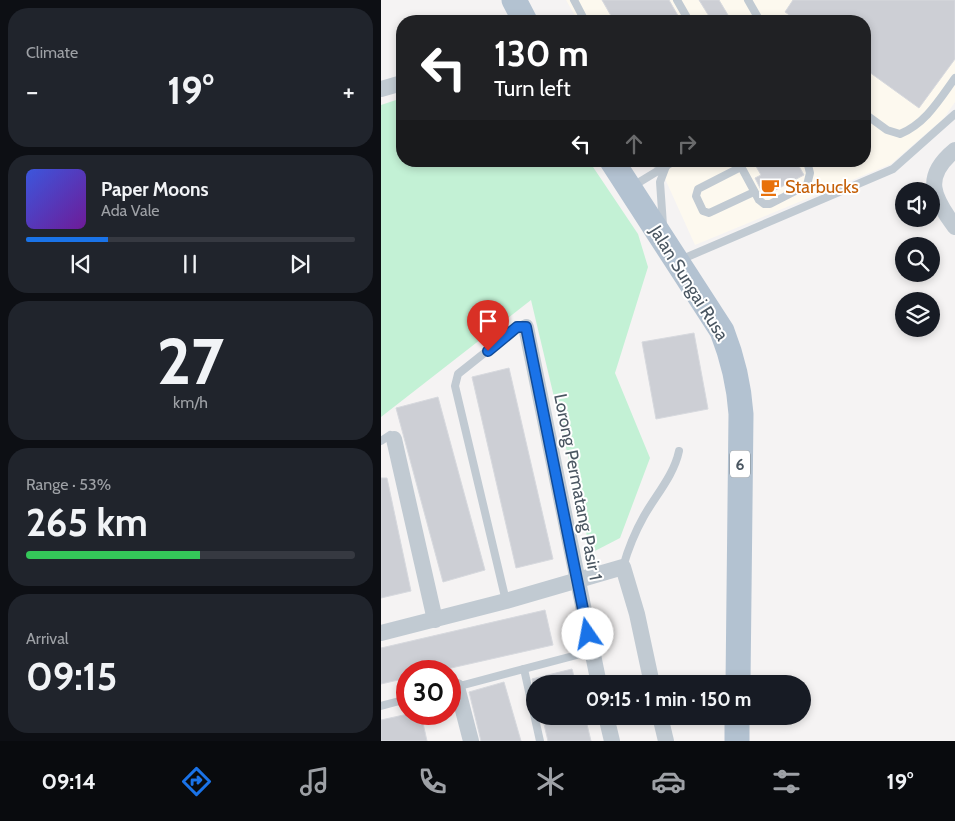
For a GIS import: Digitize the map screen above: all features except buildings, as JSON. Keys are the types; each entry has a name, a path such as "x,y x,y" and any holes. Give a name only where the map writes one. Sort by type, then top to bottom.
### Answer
{"main road":[{"path":"514,0 522,15"},
{"name":"Jalan Sungai Rusa","path":"616,167 722,331 733,358 739,383 741,414 738,675"},
{"path":"737,725 737,741"}],"street":[{"path":"381,89 396,85"},
{"path":"949,155 935,172 935,193 939,206 955,227"},
{"name":"Lorong Permatang Pasir 1","path":"526,327 576,582 597,675"},
{"path":"388,440 435,620"},
{"path":"381,633 576,582 623,567 637,614 651,675"},
{"path":"461,712 471,741"},
{"path":"608,725 612,741"},
{"path":"662,725 666,741"}],"lane":[{"path":"574,0 582,15"},
{"path":"677,0 686,15"},
{"path":"752,2 757,15"},
{"path":"871,118 887,130 900,134 912,129 924,120 955,78"},
{"path":"664,167 660,188 670,253 757,225 893,169 955,114"},
{"path":"629,188 660,167"},
{"path":"735,167 698,189 695,196 703,211 709,214 754,192"},
{"path":"742,167 754,192 764,204 776,203 807,185 811,173 809,167"},
{"path":"506,601 455,386 458,374 517,327 526,327"},
{"path":"623,567 636,532 672,471 679,451"},
{"path":"461,686 592,651"},
{"path":"524,669 540,741"},
{"path":"381,706 396,702"}],"shaded area":[{"path":"566,0 955,0 955,102 944,118 891,164 695,245 660,167 871,167 871,15 575,15"}],"green space":[{"path":"396,100 396,167 593,167 638,234 648,267 615,373 650,458 620,538 591,553 531,300 381,417 381,105"}],"place":[{"name":"Starbucks","path":"770,187"}],"route":[{"path":"488,351 517,327 526,327 588,634"}]}
